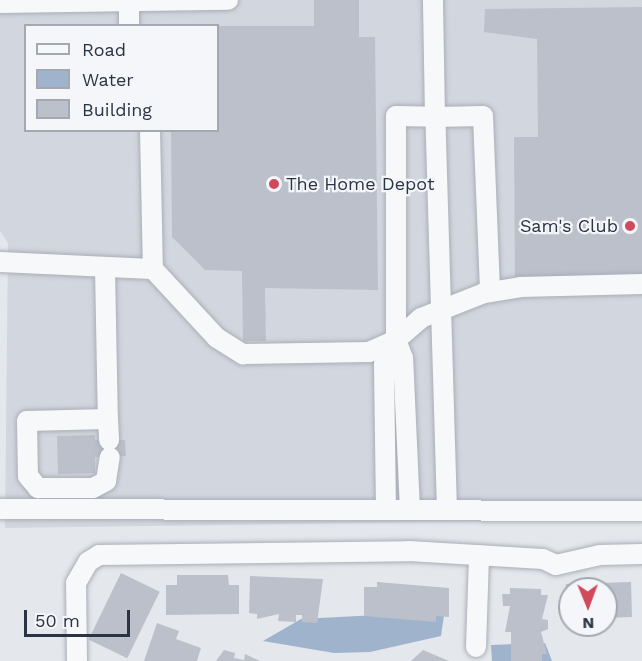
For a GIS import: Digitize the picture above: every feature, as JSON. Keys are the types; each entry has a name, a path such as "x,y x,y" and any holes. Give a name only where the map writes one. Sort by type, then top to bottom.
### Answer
{"street":[{"path":"0,3 228,0"},
{"path":"434,0 435,117 447,510"},
{"path":"129,1 129,24"},
{"path":"410,510 404,358 396,340 396,116 483,116 490,292"},
{"path":"150,132 153,269 217,338 243,354 369,352 396,340 420,318 490,292 520,287 642,284"},
{"path":"0,262 105,269 153,269"},
{"path":"105,269 109,448 106,481 93,488 38,488 28,477 27,421 108,419"},
{"path":"386,510 384,364 396,340"},
{"path":"0,509 642,511"},
{"path":"77,661 76,583 88,562 99,555 409,551 543,559 556,565 600,555 642,554"},
{"path":"476,647 479,555"}],"shaded area":[{"path":"0,0 642,0 642,519 5,528 8,243 0,231"}],"water":[{"path":"415,613 444,615 441,636 370,652 334,653 263,641 301,619"},
{"path":"545,643 552,661 492,661 491,645"}],"building":[{"name":"The Home Depot","path":"314,0 359,0 359,37 375,37 378,290 265,288 266,341 243,341 242,271 205,270 172,237 171,132 219,132 219,26 314,26"},
{"path":"642,7 642,275 515,277 514,137 538,137 537,39 484,32 485,9"},
{"path":"95,435 95,440 125,440 126,456 95,457 95,473 58,474 57,436"},
{"path":"121,573 160,592 127,658 89,640"},
{"path":"177,575 228,575 229,585 239,585 239,614 166,615 166,585 177,585"},
{"path":"250,576 323,579 317,623 302,622 302,615 296,615 296,622 278,621 279,614 257,619 257,614 249,613"},
{"path":"377,582 449,588 449,617 436,616 436,622 364,616 364,587 377,587"},
{"path":"618,582 631,582 632,617 618,618"},
{"path":"510,588 541,589 541,595 548,595 542,619 548,620 548,629 541,632 547,654 542,654 542,661 511,661 511,632 505,632 510,606 503,606 502,594 510,594"},
{"path":"157,623 179,631 176,639 201,648 197,661 144,661"},
{"path":"224,650 235,653 234,658 244,660 245,654 260,661 216,661"},
{"path":"423,650 449,661 411,661"}],"place":[{"name":"The Home Depot","path":"274,184"},
{"name":"Sam's Club","path":"630,226"}]}
